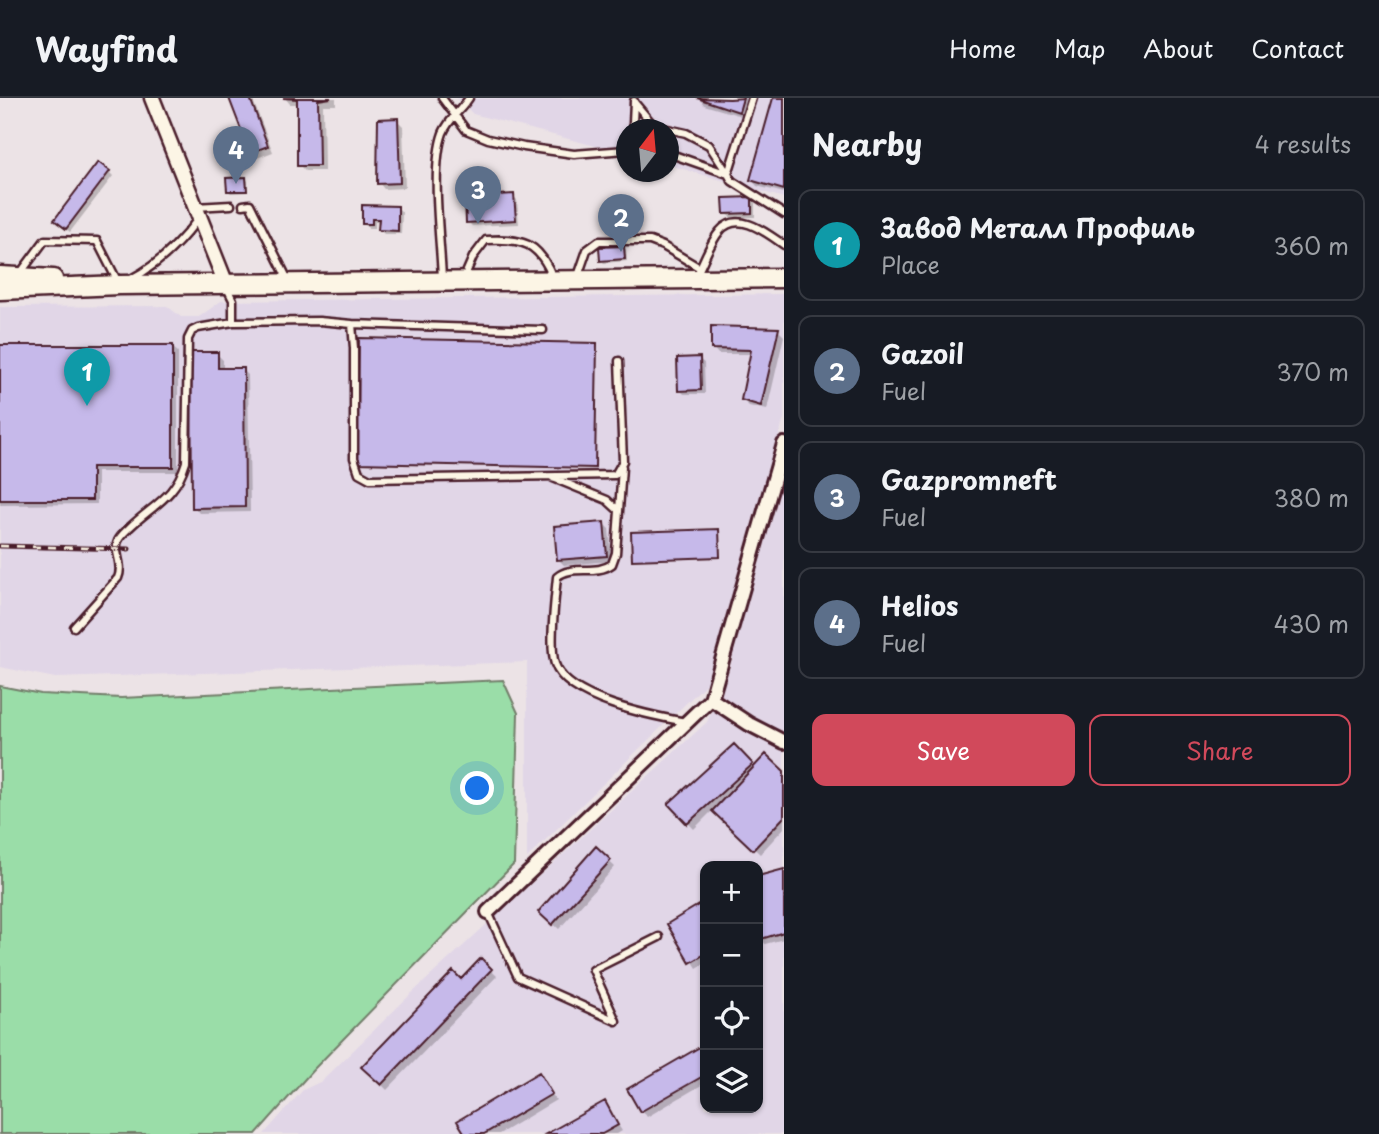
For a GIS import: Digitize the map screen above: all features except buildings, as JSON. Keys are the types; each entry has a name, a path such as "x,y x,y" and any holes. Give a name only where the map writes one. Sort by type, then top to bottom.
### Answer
{"main road":[{"path":"0,290 119,285 576,281 697,274 784,278"},
{"path":"9,276 119,285"}],"street":[{"path":"152,98 226,284"},
{"path":"488,912 711,699 781,466 784,444"},
{"path":"711,699 749,724 784,742"}],"lane":[{"path":"442,98 466,130 488,139 524,148 574,154 616,151"},
{"path":"442,282 439,150 443,133 469,98"},
{"path":"728,174 752,98"},
{"path":"634,100 654,125 686,133 709,145 732,181 784,215"},
{"path":"633,119 634,100"},
{"path":"679,157 728,174"},
{"path":"243,205 250,204 290,283"},
{"path":"9,276 45,240 97,241 119,285 145,271 182,240 196,213 231,205"},
{"path":"576,281 587,250 598,241 650,241 663,246 697,274 721,229 734,223 751,224 784,245"},
{"path":"462,282 473,257 486,240 511,239 535,248 554,281"},
{"path":"226,284 233,300 233,322"},
{"path":"74,627 118,578 121,570 116,548 121,535 168,497 183,473 186,462 190,334 198,328 233,322 319,321 543,330"},
{"path":"352,324 355,348 354,458 356,469 364,478 610,476 615,475 622,466"},
{"path":"619,361 622,466 616,553 612,564 600,570 568,572 557,577 554,662 565,679 588,694 648,715 688,723"},
{"path":"548,476 607,500 620,511"},
{"path":"488,912 519,977 616,1021 593,970 659,937"}],"shaded area":[{"path":"457,98 784,98 784,198 679,168 679,119 616,119 616,151 473,114"},
{"path":"784,294 784,418 711,679 527,858 527,662 55,678 0,667 0,307 167,306 181,317 199,317 221,301"},
{"path":"784,465 784,1134 264,1134 303,1090 322,1081 412,993 707,722 730,667"}],"green space":[{"path":"503,680 518,713 514,864 312,1071 256,1134 0,1134 0,686 41,694 121,698"}],"railway":[{"path":"0,546 129,549"}],"place":[{"name":"Helios","path":"236,184"},
{"name":"Gazpromneft","path":"478,224"},
{"name":"Gazoil","path":"621,252"},
{"name":"Завод Металл Профиль","path":"87,406"}]}
